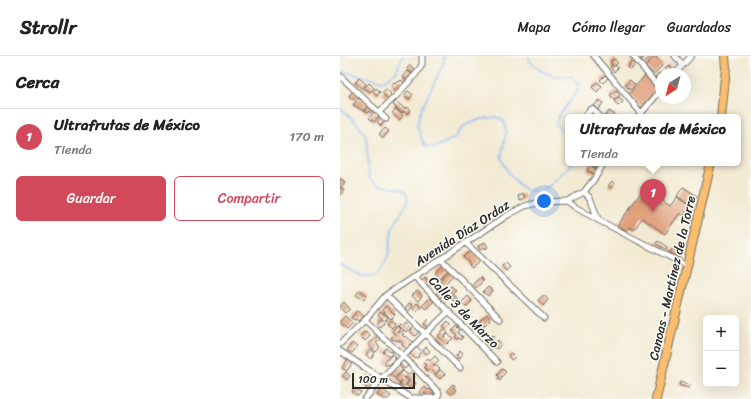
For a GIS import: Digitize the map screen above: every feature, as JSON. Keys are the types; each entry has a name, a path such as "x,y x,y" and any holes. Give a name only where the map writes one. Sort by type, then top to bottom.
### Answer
{"main road":[{"path":"722,114 726,68 725,56"},
{"name":"Canoas - Martínez de la Torre","path":"656,399 710,166"}],"street":[{"path":"379,112 416,74 422,65 422,56"},
{"path":"594,56 639,114"},
{"path":"633,56 655,83"},
{"path":"675,56 683,65"},
{"path":"680,68 691,56"},
{"path":"340,76 386,119"},
{"path":"641,114 655,97"},
{"path":"587,114 592,109 598,114"},
{"name":"Avenida Díaz Ordaz","path":"340,344 365,320 386,296 508,215 526,206 541,202 567,201 584,192 596,178 602,166"},
{"path":"584,192 590,198 598,220"},
{"path":"567,201 598,220 687,266"},
{"path":"466,243 544,318"},
{"path":"442,259 500,319"},
{"name":"Calle 3 de Marzo","path":"415,277 497,362"},
{"path":"386,296 460,368"},
{"path":"365,399 381,378 448,312"},
{"path":"340,351 412,398 435,398 438,396 439,394 403,356 365,320"}],"building":[{"path":"644,56 651,56 644,63 641,59"},
{"path":"655,56 663,65 660,68 655,68 654,74 645,66"},
{"path":"614,59 618,63 615,65 618,68 614,72 610,67 612,65 614,67 610,62"},
{"path":"631,62 635,64 631,70 628,68"},
{"path":"410,65 417,71 414,75 407,69"},
{"path":"408,71 412,74 407,80 403,77"},
{"path":"646,74 655,85 655,92 641,108 629,94"},
{"path":"605,75 608,78 603,83 600,80"},
{"path":"359,78 366,84 363,89 355,83"},
{"path":"401,80 405,84 400,88 401,89 398,92 391,86"},
{"path":"630,80 635,85 630,90 625,85"},
{"path":"597,82 602,86 597,92 592,87"},
{"path":"369,83 374,88 370,92 364,88"},
{"path":"376,88 380,92 377,96 373,91"},
{"path":"386,89 391,94 387,98 382,93"},
{"path":"354,90 359,94 353,100 349,96"},
{"path":"616,90 620,95 614,100 610,95"},
{"path":"408,91 413,95 409,99 404,95"},
{"path":"619,97 623,102 618,106 614,101"},
{"path":"358,98 360,100 362,98 365,99 363,101 369,104 364,111 353,105"},
{"path":"599,100 603,103 598,110 594,106"},
{"path":"396,101 405,109 407,107 411,110 407,114 403,111 402,113 393,105"},
{"path":"369,105 372,107 370,109 372,111 371,113 369,111 367,113 364,111"},
{"path":"396,109 403,116 399,120 392,113"},
{"path":"374,112 379,116 374,122 369,118"},
{"path":"381,117 385,120 381,126 377,122"},
{"path":"385,128 389,131 383,138 379,134"},
{"path":"589,166 592,166 598,170 595,174 590,173 587,170"},
{"path":"594,166 601,166 599,169"},
{"path":"340,178 345,183 341,188 344,190 340,196"},
{"path":"612,181 615,183 611,188 608,186"},
{"path":"683,187 697,196 691,206 677,196"},
{"path":"644,188 670,206 677,197 690,206 684,216 680,213 665,234 642,218 634,230 630,227 627,231 618,225"},
{"path":"523,193 525,198 520,201 518,196"},
{"path":"658,241 667,247 666,250 656,243"},
{"path":"485,242 488,247 480,250 478,246"},
{"path":"672,249 681,254 679,258 670,253"},
{"path":"473,251 480,261 472,268 463,257 469,252 471,253"},
{"path":"506,263 510,267 506,271 502,266"},
{"path":"444,264 449,269 440,278 435,273"},
{"path":"450,270 454,274 445,284 440,280"},
{"path":"425,277 431,284 428,287 422,280"},
{"path":"480,277 483,281 476,288 473,284"},
{"path":"444,286 448,290 440,298 436,294"},
{"path":"451,286 456,290 452,293 448,289"},
{"path":"488,287 493,291 488,296 483,292"},
{"path":"360,290 367,295 364,300 356,295"},
{"path":"417,291 422,296 418,301 412,296"},
{"path":"452,294 457,298 454,301 449,297"},
{"path":"544,295 548,300 543,306 538,300"},
{"path":"468,296 472,301 466,307 461,303"},
{"path":"430,298 434,301 426,309 422,306"},
{"path":"344,302 350,309 345,313 340,307"},
{"path":"409,303 413,306 409,311 405,308"},
{"path":"417,303 421,307 417,311 413,308"},
{"path":"386,306 395,315 391,319 382,310"},
{"path":"357,311 364,316 358,321 351,318"},
{"path":"381,312 388,317 385,321 378,315"},
{"path":"487,314 491,319 485,325 480,320"},
{"path":"345,316 353,323 347,329 340,323"},
{"path":"381,319 384,322 380,327 377,324"},
{"path":"428,319 432,323 428,327 424,324"},
{"path":"391,320 395,324 392,328 387,324"},
{"path":"448,321 451,325 447,329 443,326"},
{"path":"479,321 484,325 479,330 476,327 473,330 472,329"},
{"path":"406,323 410,327 406,332 398,326 400,324 403,327"},
{"path":"397,326 400,329 397,332 398,333 400,331 404,334 402,335 404,337 407,337 413,342 407,349 402,345 403,343 401,341 396,341 391,338 395,334 392,331"},
{"path":"456,326 460,330 458,333 463,337 461,340 455,337 457,335 452,331"},
{"path":"414,327 419,332 415,336 410,331"},
{"path":"444,329 448,333 443,338 448,334 453,338 447,344 438,336"},
{"path":"366,331 370,336 365,341 360,336"},
{"path":"379,335 382,338 376,343 380,347 376,352 368,345"},
{"path":"493,335 495,337 488,344 486,341"},
{"path":"498,340 501,344 497,349 493,346"},
{"path":"352,343 357,347 352,353 347,350"},
{"path":"417,347 422,351 418,355 418,358 415,358 410,354"},
{"path":"426,347 430,351 427,354 423,351"},
{"path":"386,348 390,352 393,352 389,357 383,352"},
{"path":"370,349 375,353 371,359 366,355"},
{"path":"460,351 463,354 459,359 456,356"},
{"path":"511,353 515,357 511,360 508,356"},
{"path":"393,354 396,358 386,366 384,363 386,362 385,361"},
{"path":"435,356 439,361 435,365 440,369 436,374 430,369 428,371 424,367 426,365 423,363 428,358 430,361"},
{"path":"348,359 353,362 347,371 342,368"},
{"path":"403,361 408,366 404,369 400,364"},
{"path":"398,365 403,370 394,378 389,373"},
{"path":"502,369 506,372 501,377 502,378 500,381 497,375"},
{"path":"440,370 445,374 440,379 435,375"},
{"path":"403,371 408,375 411,372 415,377 412,379 416,383 412,388 410,386 409,388 406,385 410,381 406,377 404,378 408,381 403,388 399,385 402,385 395,379"},
{"path":"346,372 350,376 347,380 342,376"},
{"path":"372,375 378,378 369,390 365,387 367,383 363,381 366,376 371,378"},
{"path":"680,382 690,385 689,388 679,385"},
{"path":"453,384 456,390 451,395 446,391"},
{"path":"424,387 434,393 430,397 425,393 422,396 419,392"},
{"path":"355,388 361,392 358,396 352,392"},
{"path":"381,390 391,396 388,399 383,399 377,395"}],"waterway":[{"path":"340,71 383,81 396,72 403,56"},
{"path":"444,56 444,62 420,112 417,126 424,145 433,148 455,138 464,126 481,119 496,117 504,121 506,132 501,158 508,172 520,186 528,191 541,190 551,185 569,166"},
{"path":"529,56 530,61 540,70 555,77 572,77 580,87 558,117 556,124 565,134"},
{"path":"340,108 356,122 366,136 369,178 377,185 401,189 406,193 408,201 392,229 388,257 380,272 374,276 362,276 340,265"}],"place":[{"name":"Ultrafrutas de México","path":"653,212"}]}
